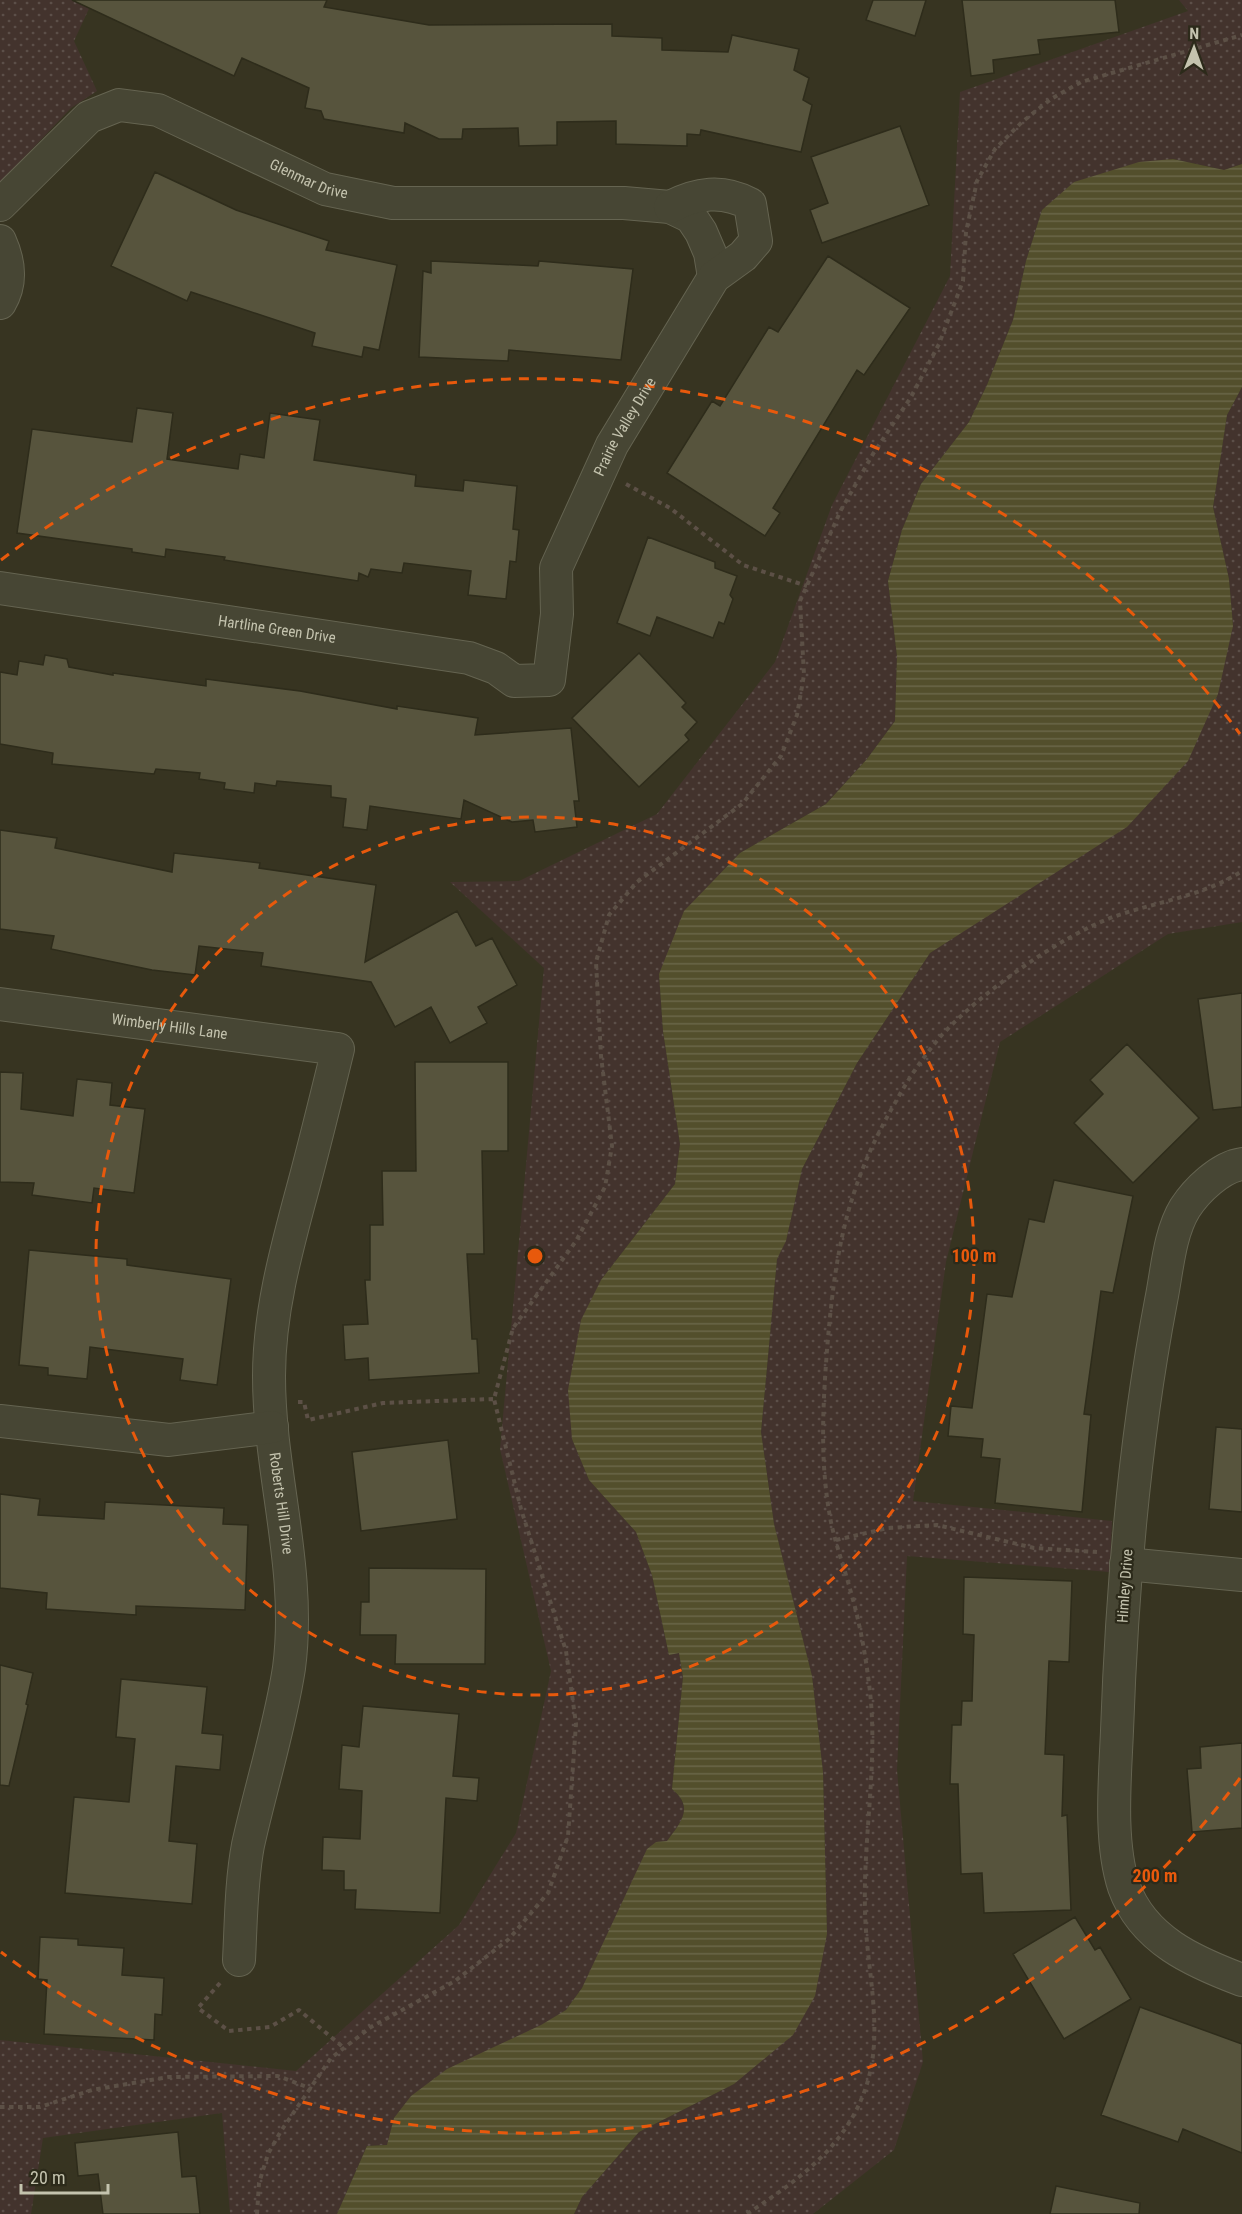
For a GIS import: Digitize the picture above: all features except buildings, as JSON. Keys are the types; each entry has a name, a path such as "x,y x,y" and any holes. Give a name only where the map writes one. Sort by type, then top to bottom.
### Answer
{"street":[{"name":"Glenmar Drive","path":"0,205 89,117 120,105 158,110 325,189 393,203 624,203 669,207 691,217 701,232 710,253 714,277"},
{"name":"Glenmar Drive","path":"669,207 690,196 720,193 737,197 750,204"},
{"name":"Prairie Valley Drive","path":"549,680 556,614 556,568 612,445 714,277 743,256 756,241 750,204"},
{"path":"0,240 7,257 8,279 0,303"},
{"name":"Hartline Green Drive","path":"0,588 469,658 496,668 514,681 549,680"},
{"name":"Wimberly Hills Lane","path":"0,1004 338,1049"},
{"name":"Roberts Hill Drive","path":"239,1960 248,1847 289,1668 292,1602 288,1543 269,1376 273,1320 283,1262 338,1049"},
{"name":"Himley Drive","path":"1242,1164 1207,1183 1185,1209 1173,1239 1153,1344 1136,1457 1126,1559 1116,1775 1117,1854 1125,1888 1141,1918 1164,1943 1195,1962 1242,1980"},
{"path":"0,1421 170,1440 272,1416"},
{"path":"1126,1559 1242,1575"}],"path":[{"path":"257,2214 259,2182 268,2154 331,2058 370,2027 455,1981 509,1939 548,1893 568,1836 576,1724 566,1651 521,1509 494,1399 513,1328 576,1241 605,1187 612,1146 601,1056 596,962 609,915 637,882 742,804 781,756 797,715 804,675 800,601 841,510 873,454 910,397 939,344 963,281 966,232 976,181 995,149 1022,122 1051,99 1081,82 1242,35"},
{"path":"601,470 670,508 743,565 807,586"},
{"path":"747,2214 820,2160 840,2140 866,2089 876,2035 865,1943 864,1884 872,1740 870,1697 864,1645 836,1540 824,1478 823,1437 832,1288 855,1184 878,1131 913,1071 942,1035 977,1003 1020,970 1071,938 1106,920 1205,890 1242,871"},
{"path":"272,1416 303,1402 308,1420 383,1403 494,1399"},
{"path":"836,1540 888,1528 938,1525 1034,1548 1126,1559"},
{"path":"239,1960 198,2008 207,2017 229,2031 247,2031 270,2027 299,2010 344,2048"},
{"path":"0,2107 40,2107 92,2090 169,2077 278,2076 312,2089"}],"shaded area":[{"path":"0,0 93,0 74,41 97,91 71,108 0,183"},
{"path":"1179,0 1242,0 1242,164 1224,170 1173,159 1042,210 1026,261 1013,320 987,385 969,422 921,484 902,530 888,581 897,656 895,721 867,759 826,804 740,853 659,974 663,1031 680,1144 675,1184 601,1280 572,1439 589,1480 636,1532 652,1575 669,1655 679,1653 683,1677 672,1789 683,1802 681,1821 667,1841 656,1842 582,1988 566,2010 394,2118 388,2145 367,2146 337,2214 230,2214 222,2113 43,2138 31,2214 0,2214 0,2040 296,2071 459,1925 516,1833 551,1671 500,1449 544,968 450,882 519,881 657,814 775,662 832,505 950,276 960,92 1188,11"},
{"path":"1173,159 1224,170 1242,164 1242,387 1227,415 1213,507 1229,579 1233,626 1218,694 1188,761 1127,827 930,953 857,1063 802,1169 786,1241 777,1259 761,1432 774,1524 812,1676 823,1772 827,1934 815,1996 793,2035 734,2084 639,2132 582,2197 574,2214 337,2214 367,2146 387,2145 394,2118 411,2096 447,2069 541,2025 566,2010 582,1988 647,1849 656,1842 667,1841 681,1821 683,1802 672,1789 683,1677 679,1653 669,1655 652,1575 636,1532 589,1480 572,1439 568,1390 581,1320 601,1280 675,1184 680,1144 663,1031 659,974 684,911 740,853 826,804 867,759 895,721 897,656 888,581 902,530 921,484 969,422 987,385 1013,320 1026,261 1042,210 1074,182 1139,162"},
{"path":"1242,387 1242,922 1168,934 1000,1042 946,1262 913,1501 1112,1521 1110,1572 907,1556 897,1770 923,2062 894,2150 813,2214 574,2214 582,2197 639,2132 734,2084 827,1934 823,1772 812,1676 774,1524 761,1432 777,1259 786,1240 802,1169 857,1063 930,953 1013,898 1233,626 1229,579 1213,507 1227,415"}]}
